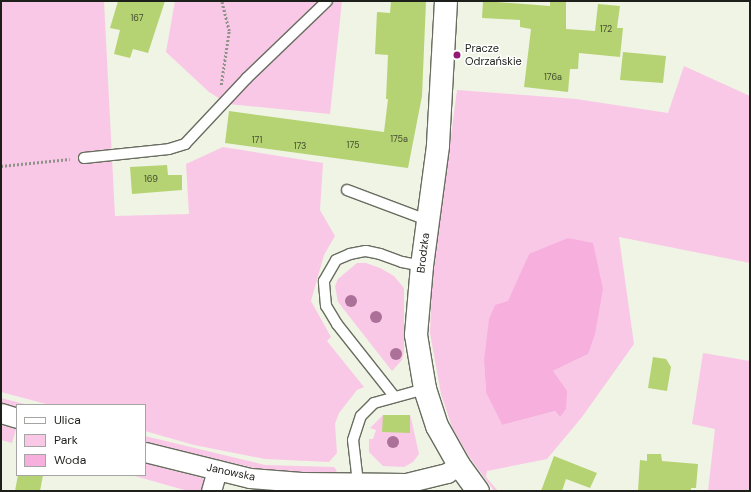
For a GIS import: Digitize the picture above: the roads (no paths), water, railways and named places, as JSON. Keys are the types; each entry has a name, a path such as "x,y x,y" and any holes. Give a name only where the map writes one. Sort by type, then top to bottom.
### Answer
{"street":[{"name":"Brodzka","path":"446,1 438,146 427,220 416,318 418,356 437,426 459,465 478,491"},
{"path":"1,413 16,418"},
{"name":"Janowska","path":"146,452 250,478 358,483 406,483 425,480 447,473 459,465"},
{"path":"211,491 218,470"}],"lane":[{"path":"84,158 161,150 185,144 247,78 327,1"},
{"path":"347,190 427,220"},
{"path":"394,396 337,324 326,306 324,281 336,260 350,254 366,251 380,254 402,262 422,266"},
{"path":"358,483 353,440 361,416 374,403 394,396 426,389"}],"water":[{"path":"568,238 593,243 603,289 595,334 588,354 553,371 567,391 566,409 560,417 555,411 502,425 486,393 484,361 489,319 495,305 508,301 529,254"}],"place":[{"name":"Pracze Odrzańskie","path":"457,55"}]}
